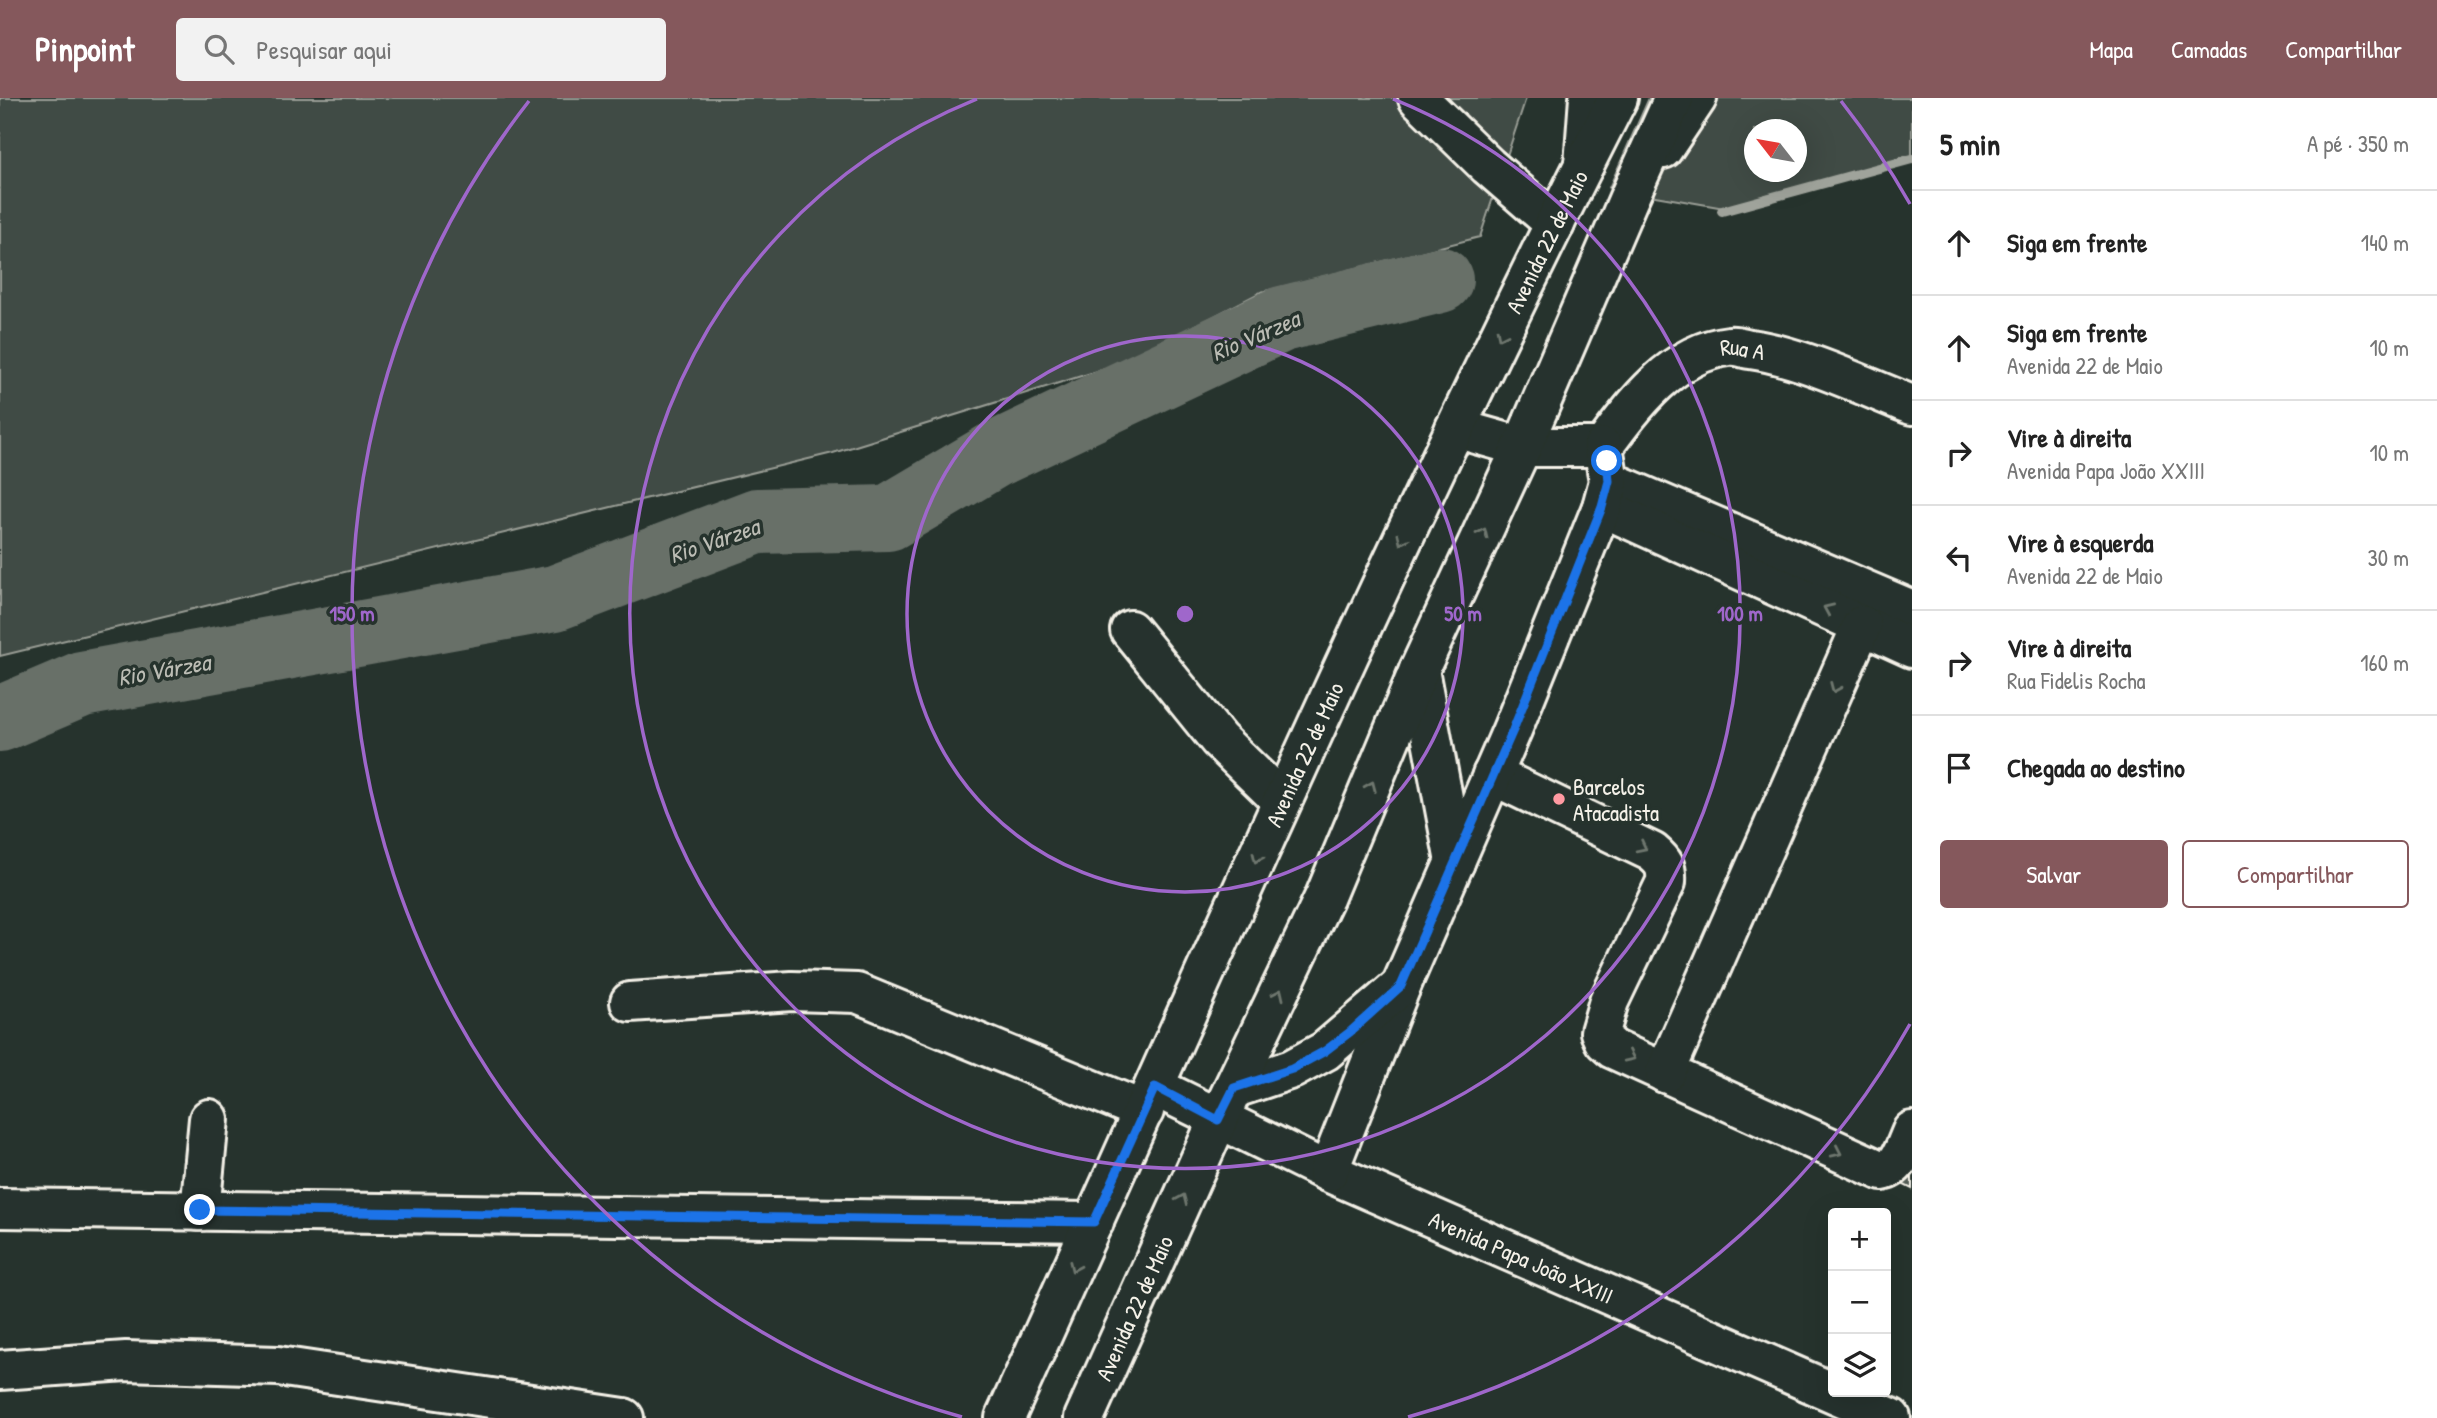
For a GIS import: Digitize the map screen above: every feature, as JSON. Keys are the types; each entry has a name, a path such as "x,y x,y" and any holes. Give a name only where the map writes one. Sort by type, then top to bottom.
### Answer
{"main road":[{"path":"1418,98 1488,166 1555,224"},
{"path":"1584,165 1589,98"},
{"name":"Avenida 22 de Maio","path":"1005,1418 1282,801 1455,428 1618,98"},
{"name":"Avenida 22 de Maio","path":"1084,1418 1226,1104 1325,896 1419,670 1522,447 1674,98"},
{"name":"Avenida 22 de Maio","path":"1628,200 1697,98"},
{"name":"Rua A","path":"1328,1172 1401,986 1492,775 1605,478 1623,419 1654,386 1691,357 1730,346 1773,352 1912,405"},
{"path":"1455,428 1522,447 1605,478 1912,610"},
{"path":"1605,478 1862,625 1912,648"},
{"path":"1665,1073 1862,625"},
{"path":"1130,630 1219,740 1282,801"},
{"path":"1419,670 1455,862"},
{"path":"1492,775 1653,852 1667,869 1666,882 1609,1001 1600,1032 1604,1041 1613,1049 1882,1171 1889,1170 1897,1163 1912,1131"},
{"path":"1226,1104 1325,1051 1401,986"},
{"name":"Avenida Papa João XXIII","path":"630,1002 792,992 857,993 1150,1099 1226,1104 1328,1172 1892,1418"},
{"path":"200,1210 209,1119"},
{"path":"0,1208 1094,1222"},
{"path":"0,1370 126,1361 278,1366 624,1418"}],"shaded area":[{"path":"0,98 1526,98 1480,237 1261,292 1123,363 833,453 0,656"},
{"path":"1649,98 1912,98 1912,159 1730,209 1609,188"}],"building":[{"path":"1912,1151 1912,1189 1898,1182"}],"waterway":[{"name":"Rio Várzea","path":"1722,211 1912,159"},
{"name":"Rio Várzea","path":"0,719 82,684 555,598 757,521 888,518 994,455 1282,319 1440,280"}],"place":[{"name":"Barcelos Atacadista","path":"1559,799"}],"route":[{"path":"200,1210 1094,1222 1155,1087 1218,1120 1234,1088 1292,1069 1325,1051 1401,986 1513,730 1602,507 1609,481 1607,461"}]}
